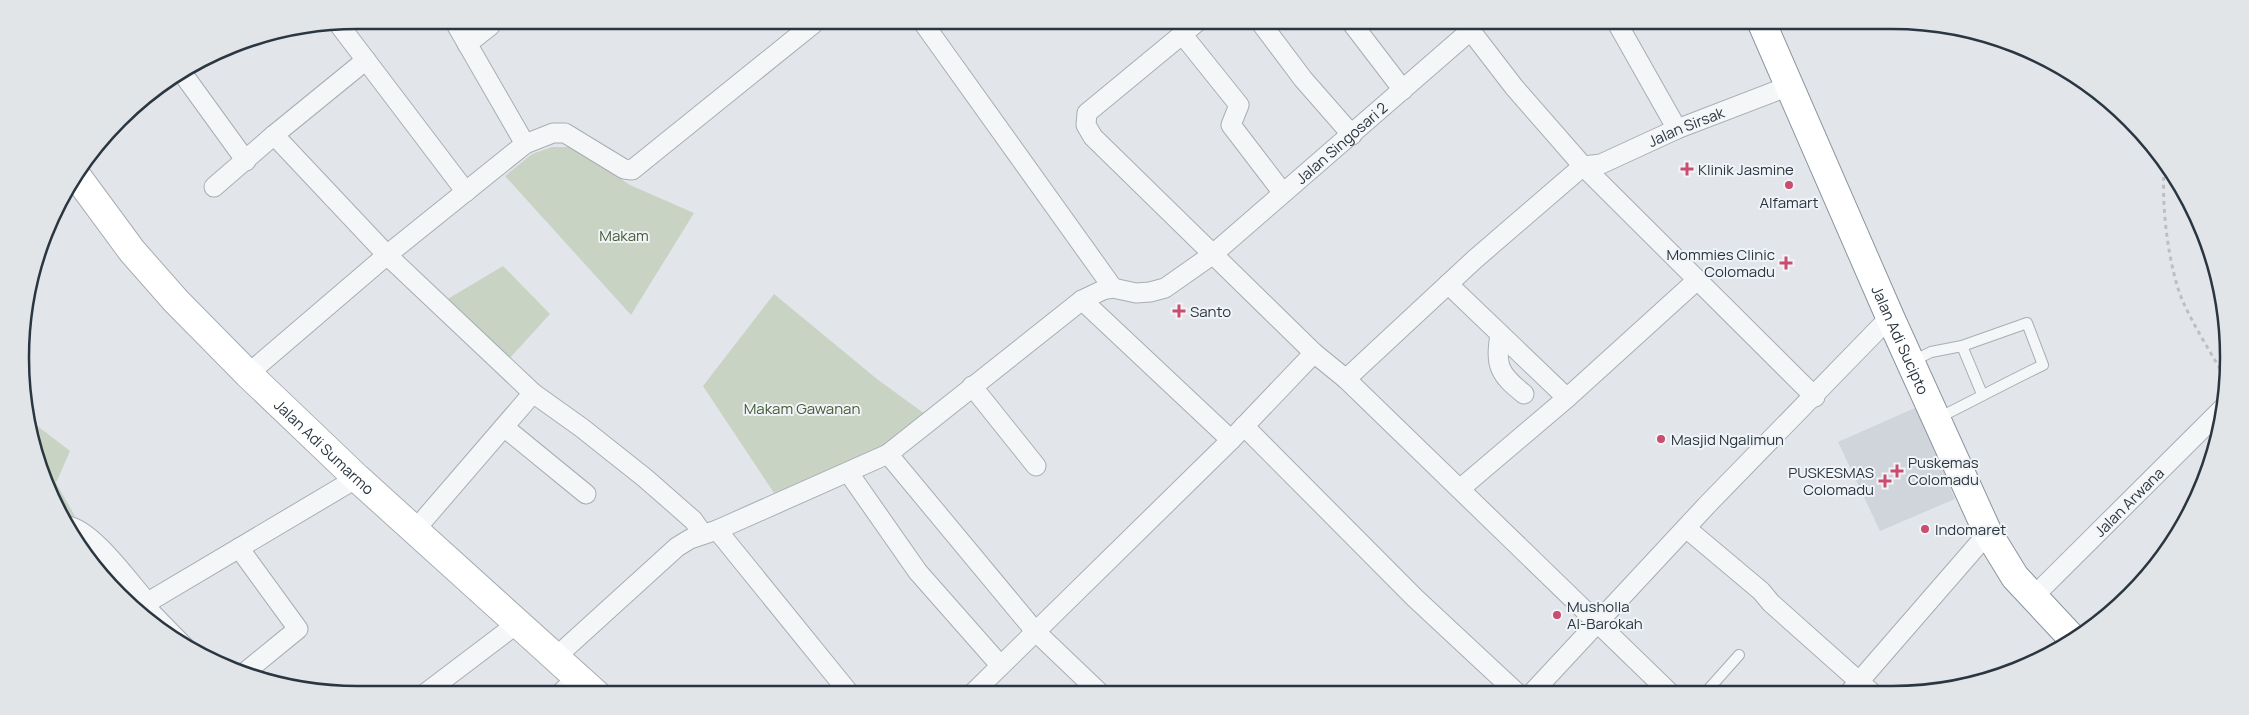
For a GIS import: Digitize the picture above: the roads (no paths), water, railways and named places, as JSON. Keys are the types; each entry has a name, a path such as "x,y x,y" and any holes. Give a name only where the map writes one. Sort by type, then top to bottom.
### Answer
{"main road":[{"name":"Jalan Adi Sucipto","path":"1765,29 1890,317 1988,533 2015,577 2069,634"},
{"name":"Jalan Adi Sumarmo","path":"80,181 132,251 176,301 248,374 357,478 557,656 576,686"}],"street":[{"path":"342,29 466,192"},
{"path":"459,29 525,144"},
{"path":"467,44 486,29"},
{"path":"248,374 387,255 525,144 553,133 565,133 624,169 632,170 808,29"},
{"path":"557,656 677,548 888,454 930,423 972,386 1082,300 1103,290 1113,288 928,29"},
{"path":"1188,29 1087,113 1086,125 1093,137 1314,353 1346,379 1461,488 1662,686"},
{"path":"1190,29 1239,105 1231,125 1283,193"},
{"path":"1266,29 1303,79 1352,135"},
{"path":"1356,29 1403,90"},
{"name":"Jalan Singosari 2","path":"1113,288 1136,293 1165,288 1212,254 1403,90 1464,29"},
{"path":"1469,29 1514,88 1583,166 1814,397"},
{"path":"1620,29 1677,130"},
{"path":"214,187 246,162 274,134 366,60"},
{"path":"186,78 246,162"},
{"name":"Jalan Sirsak","path":"1583,166 1601,164 1677,130 1789,86"},
{"path":"274,134 387,255 533,393 582,428 710,532 843,686"},
{"path":"1346,379 1448,284 1583,166"},
{"path":"1461,488 1567,398 1696,280"},
{"path":"1448,284 1567,398"},
{"path":"1082,300 1231,440"},
{"path":"1538,686 1596,622 1890,317"},
{"path":"1500,334 1497,360 1499,368 1508,380 1524,394"},
{"path":"980,686 1231,440 1314,353"},
{"path":"972,386 1036,466"},
{"path":"415,530 533,393"},
{"name":"Jalan Arwana","path":"2033,597 2215,416"},
{"path":"1244,426 1422,604 1510,686"},
{"path":"504,427 586,494"},
{"path":"888,454 1034,631 1092,686"},
{"path":"848,472 918,572 1000,665"},
{"path":"77,528 91,539 143,606 357,478"},
{"path":"1686,528 1761,591 1857,686"},
{"path":"1862,686 1988,533"},
{"path":"239,548 298,629 250,668"},
{"path":"435,686 518,622"}],"lane":[{"path":"1910,362 1931,352 1962,346 2027,323 2043,365 1982,394 1936,419"},
{"path":"1962,346 1982,394"},
{"path":"143,606 154,616"},
{"path":"1711,686 1739,655"}],"place":[{"name":"Klinik Jasmine","path":"1687,169"},
{"name":"Alfamart","path":"1789,185"},
{"name":"Mommies Clinic Colomadu","path":"1786,263"},
{"name":"Santo","path":"1179,311"},
{"name":"Masjid Ngalimun","path":"1661,439"},
{"name":"Puskemas Colomadu","path":"1897,471"},
{"name":"PUSKESMAS Colomadu","path":"1885,481"},
{"name":"Indomaret","path":"1925,529"},
{"name":"Musholla Al-Barokah","path":"1557,615"}],"park label":[{"name":"Makam","path":"624,235"},
{"name":"Makam Gawanan","path":"802,408"}]}
